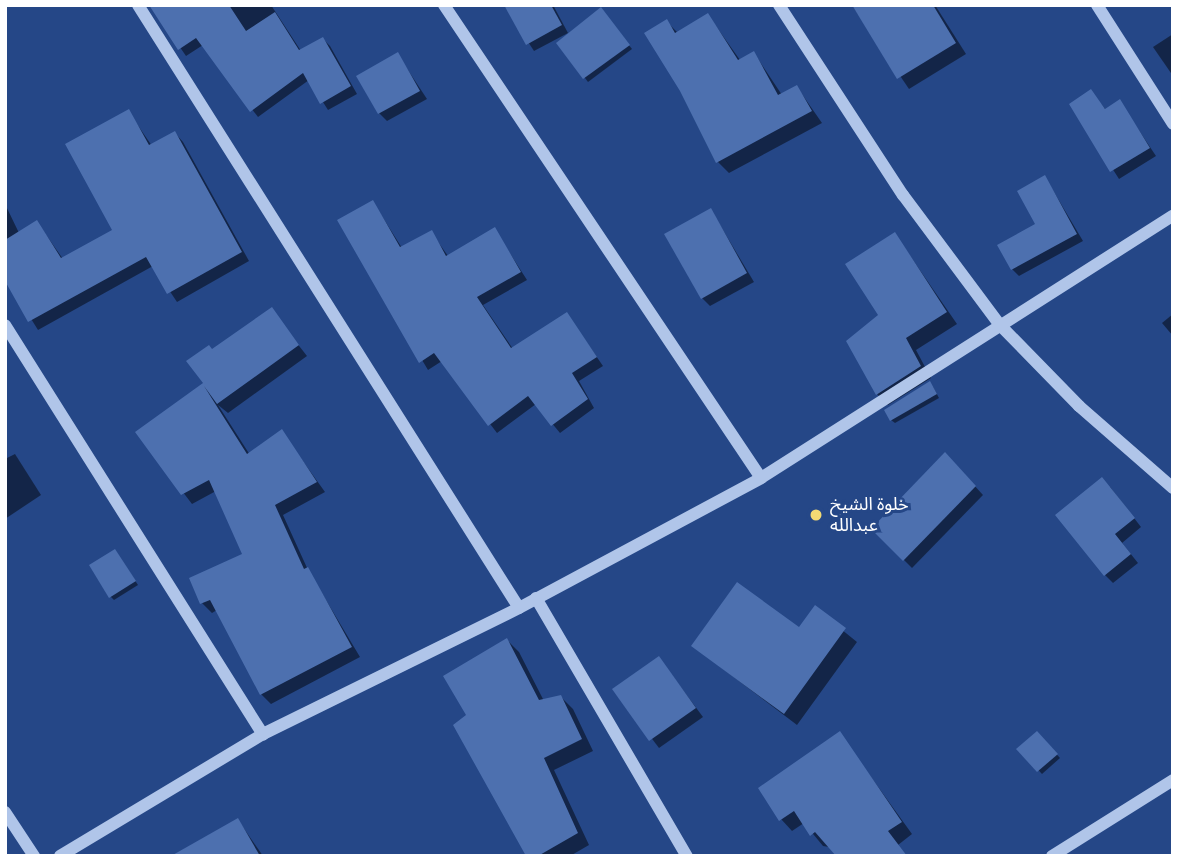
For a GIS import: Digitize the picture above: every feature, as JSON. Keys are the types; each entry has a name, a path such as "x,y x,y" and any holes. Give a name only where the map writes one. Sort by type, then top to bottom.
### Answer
{"street":[{"path":"138,5 519,608"},
{"path":"444,5 761,478"},
{"path":"779,5 903,195 999,324 1079,406 1173,488"},
{"path":"1097,5 1173,124"},
{"path":"60,856 263,734 519,608 761,478 999,324 1173,216"},
{"path":"5,325 263,734"},
{"path":"536,598 687,856"},
{"path":"1052,856 1173,780"},
{"path":"5,812 34,856"}],"building":[{"path":"149,5 229,5 246,31 275,12 299,50 323,37 351,86 320,104 303,73 250,112 196,38 178,50"},
{"path":"504,5 551,5 562,25 526,45"},
{"path":"852,5 933,5 956,43 897,79"},
{"path":"601,7 630,45 583,79 556,43"},
{"path":"708,13 738,60 754,51 778,95 797,85 812,111 716,163 680,91 644,33 667,19 675,33"},
{"path":"398,52 420,91 378,114 356,76"},
{"path":"1091,89 1105,109 1120,99 1150,148 1110,172 1069,104"},
{"path":"129,109 149,145 175,131 242,252 167,294 146,257 28,322 5,281 5,240 37,220 61,258 112,230 65,144"},
{"path":"1045,175 1077,234 1011,270 997,245 1035,224 1017,191"},
{"path":"373,200 400,247 432,230 446,256 495,227 521,272 477,297 511,348 567,312 597,357 572,373 588,399 551,426 528,396 488,426 434,353 419,363 337,220"},
{"path":"711,208 747,273 701,299 664,234"},
{"path":"895,232 947,312 906,338 921,366 876,395 846,341 878,315 845,264"},
{"path":"272,307 299,345 217,404 204,386 247,454 282,429 317,482 275,505 304,569 308,567 352,647 260,695 210,600 200,604 189,578 242,554 209,480 181,495 135,432 203,383 186,361 209,345 212,349"},
{"path":"930,381 937,394 890,421 884,410"},
{"path":"945,452 976,486 903,561 871,529"},
{"path":"1102,477 1135,518 1115,534 1131,554 1104,576 1055,515"},
{"path":"115,549 136,581 109,598 89,565"},
{"path":"737,582 799,627 815,605 846,628 784,714 691,646"},
{"path":"507,638 539,700 561,695 582,739 544,758 578,833 538,856 526,856 453,725 466,715 443,676"},
{"path":"659,656 696,708 649,741 612,689"},
{"path":"840,731 902,822 888,831 907,856 836,856 815,832 810,836 794,811 779,821 758,788"},
{"path":"1037,731 1058,754 1037,772 1016,749"},
{"path":"238,818 260,856 171,856"}],"place":[{"name":"خلوة الشيخ عبدالله","path":"816,515"}]}
